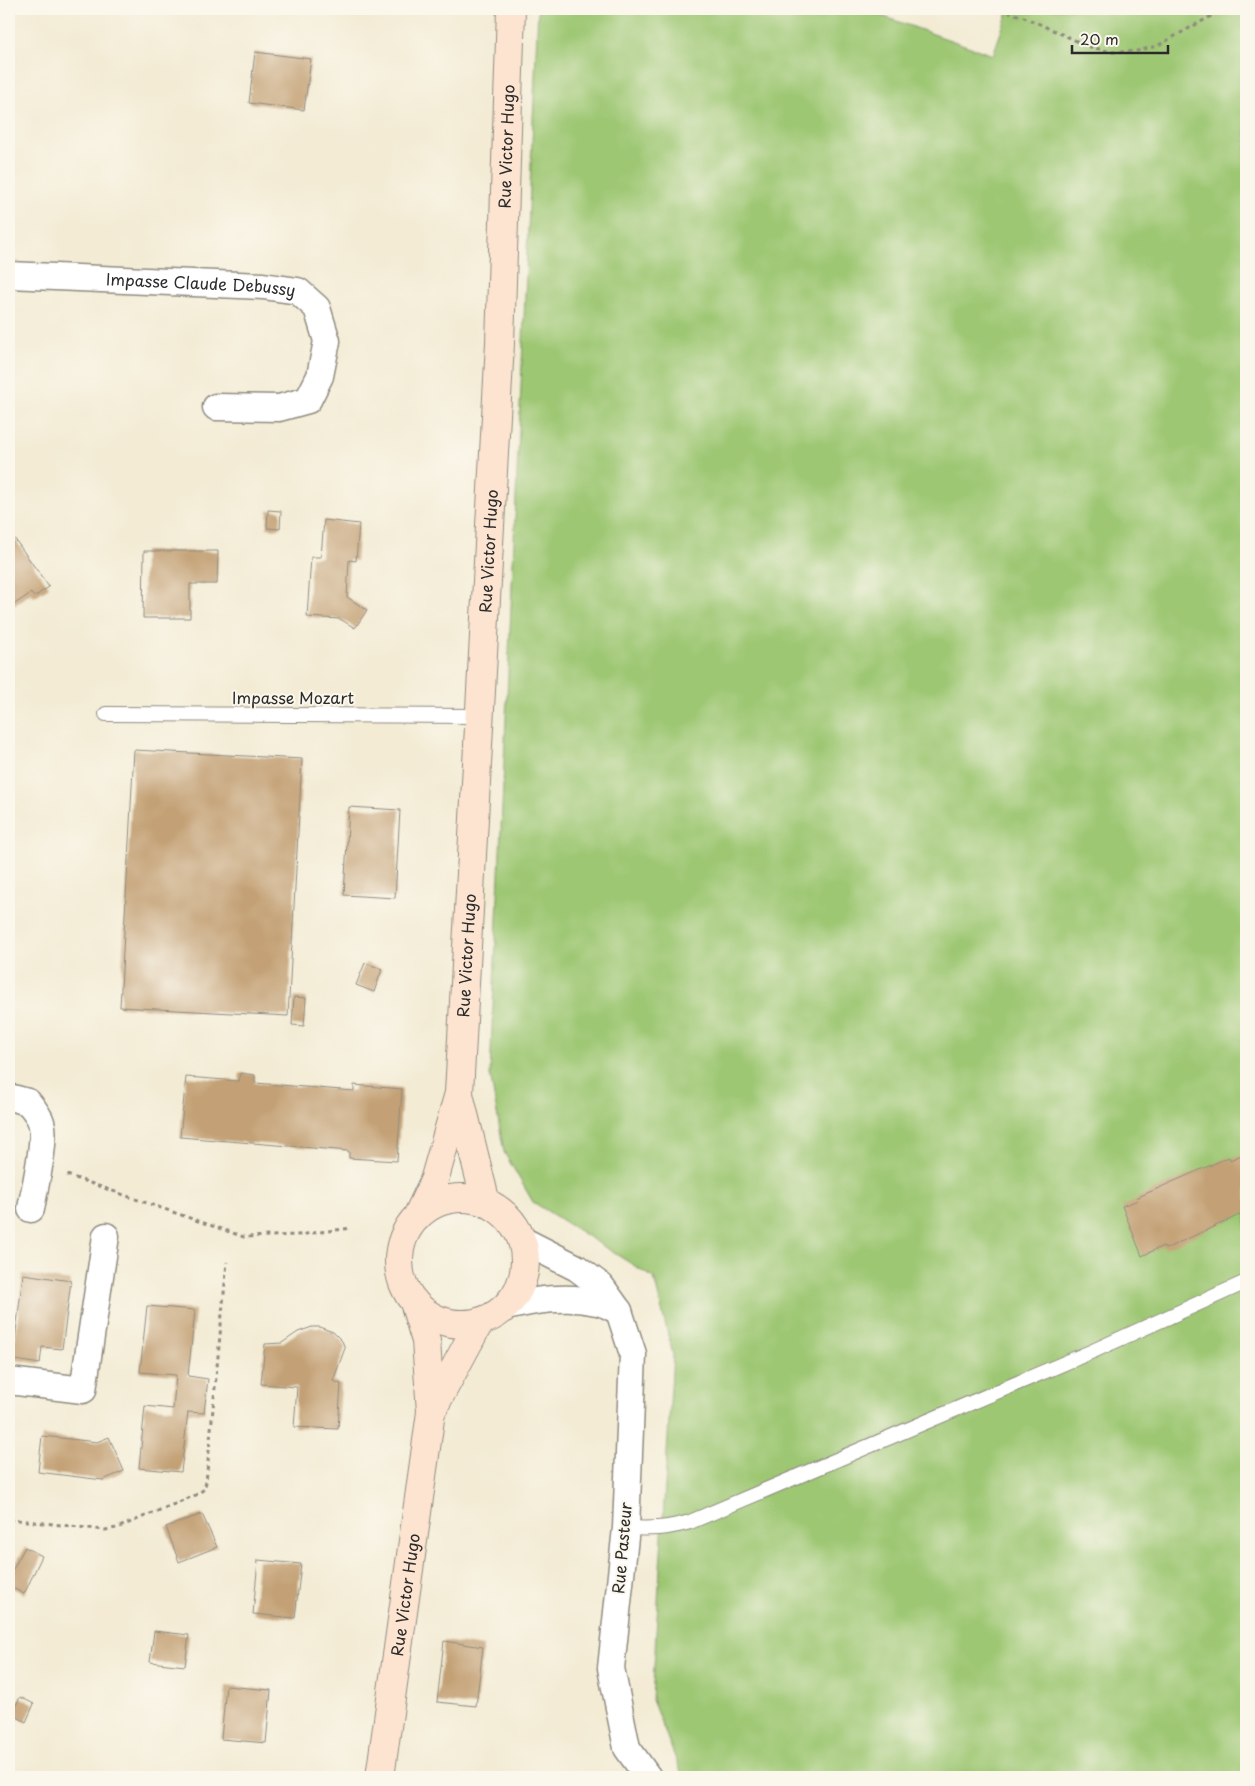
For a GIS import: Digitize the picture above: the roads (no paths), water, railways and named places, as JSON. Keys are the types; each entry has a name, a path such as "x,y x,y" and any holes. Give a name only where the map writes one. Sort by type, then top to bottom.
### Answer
{"street":[{"name":"Rue Victor Hugo","path":"417,1217 434,1182 459,1092 500,342 511,9"},
{"name":"Impasse Claude Debussy","path":"9,274 262,286 298,291 318,308 328,341 320,376 308,400 279,408 216,407"},
{"path":"9,1084 18,1100 41,1122 43,1133 39,1167 30,1209"},
{"name":"Rue Victor Hugo","path":"459,1092 486,1203"},
{"path":"456,1198 486,1203 503,1212 511,1220 522,1240 526,1262 524,1278 515,1298 499,1313 479,1323 447,1323 431,1317 414,1302 401,1277 399,1256 404,1236 417,1217 435,1204 456,1198"},
{"path":"9,1381 83,1390 106,1236"},
{"name":"Rue Pasteur","path":"522,1240 577,1268 601,1286 618,1312 633,1354 626,1528 611,1668 627,1748 648,1777"},
{"path":"506,1307 543,1299 571,1298 598,1302 618,1312"},
{"name":"Rue Victor Hugo","path":"380,1777 431,1412 426,1341 414,1302"},
{"name":"Rue Victor Hugo","path":"431,1412 479,1323"}],"lane":[{"name":"Impasse Mozart","path":"106,714 479,716"},
{"path":"626,1528 670,1528 690,1522 1093,1351 1246,1282"}]}
